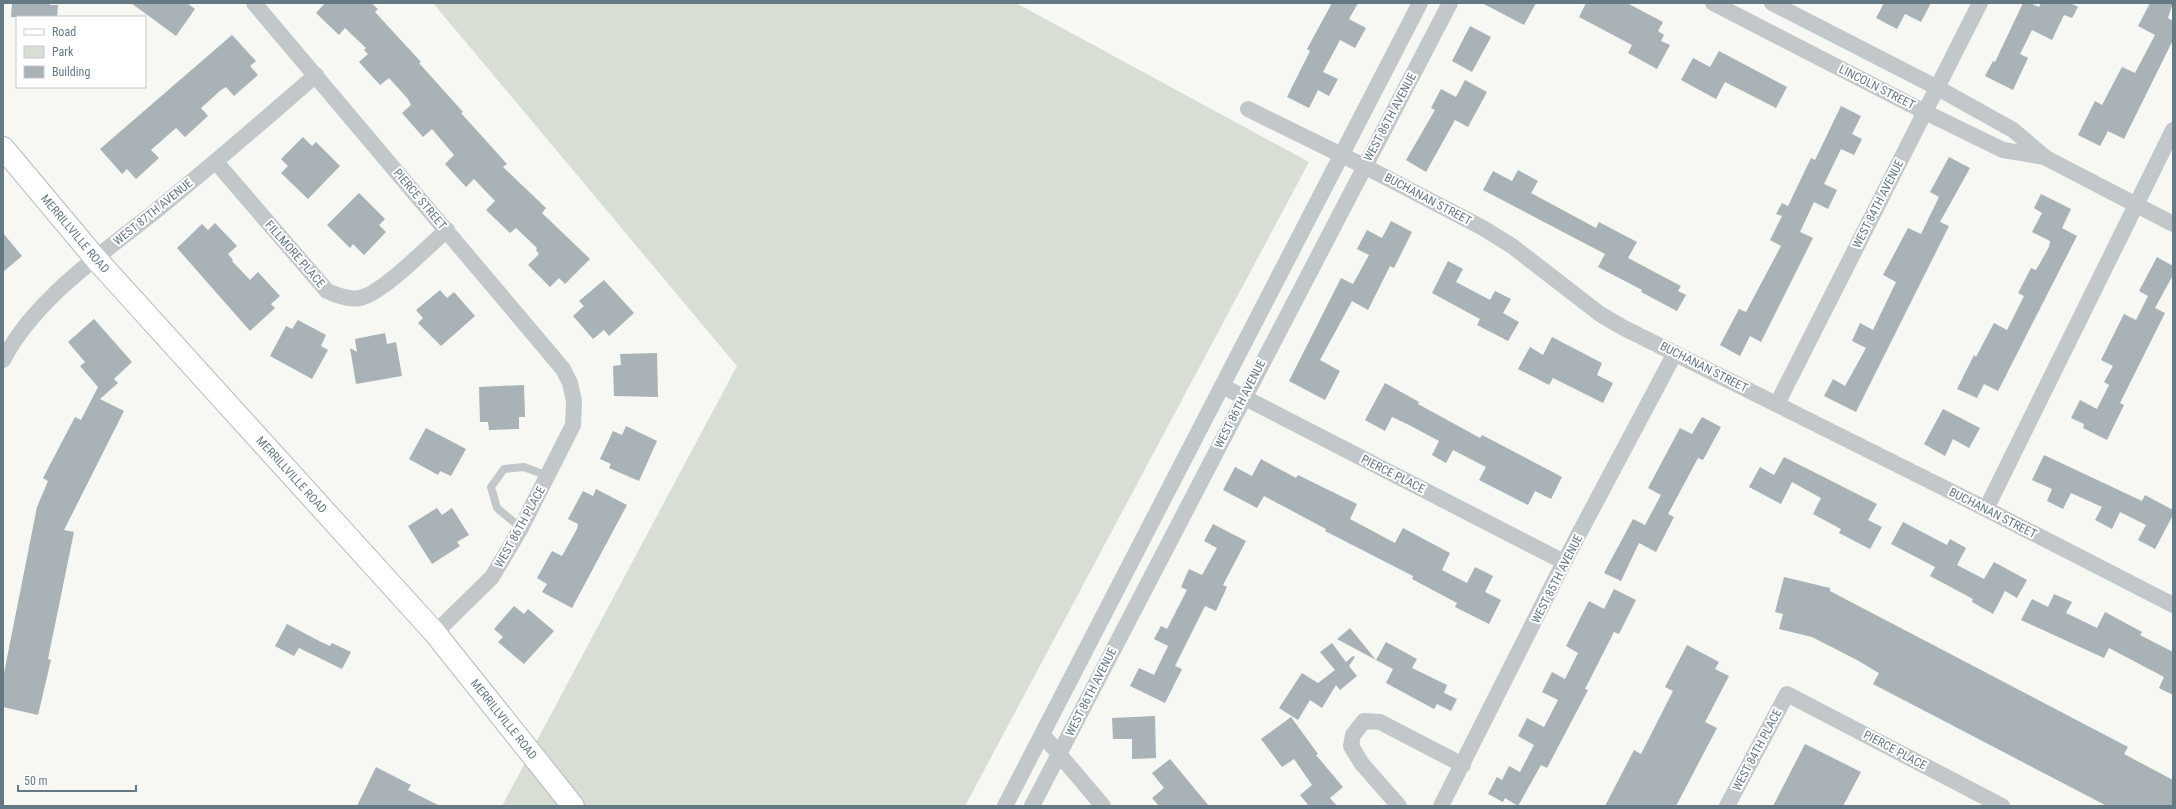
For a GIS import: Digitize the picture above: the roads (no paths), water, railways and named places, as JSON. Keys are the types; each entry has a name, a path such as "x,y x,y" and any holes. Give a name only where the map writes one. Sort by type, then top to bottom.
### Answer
{"street":[{"name":"PIERCE STREET","path":"254,3 563,369 570,383 574,402"},
{"name":"WEST 86TH AVENUE","path":"1004,806 1420,3"},
{"name":"WEST 86TH AVENUE","path":"1032,806 1450,3"},
{"name":"LINCOLN STREET","path":"1712,3 1925,112 2003,150 2046,158"},
{"name":"LINCOLN STREET","path":"1772,3 1936,87 2013,130 2046,158 2173,224"},
{"name":"WEST 84TH AVENUE","path":"1777,404 1925,112 1936,87 1980,3"},
{"name":"WEST 87TH AVENUE","path":"3,360 8,339 38,309 96,259 216,162 316,75"},
{"name":"BUCHANAN STREET","path":"1248,109 1364,166 1482,228 1512,246 1600,314 2173,605"},
{"path":"1986,509 2135,204 2173,130"},
{"name":"MERRILLVILLE ROAD","path":"3,148 96,259 435,633 574,806"},
{"name":"FILLMORE PLACE","path":"216,162 327,291 344,298 360,298 375,292 446,230"},
{"name":"WEST 85TH AVENUE","path":"1441,806 1564,562 1676,352"},
{"name":"PIERCE PLACE","path":"1222,386 1564,562"},
{"name":"WEST 86TH PLACE","path":"435,633 492,577 521,528 573,425 574,402"},
{"name":"PIERCE PLACE","path":"1787,694 2002,806"},
{"name":"WEST 84TH PLACE","path":"1727,806 1787,694"},
{"path":"1399,806 1362,764 1351,746 1353,735 1364,722 1380,722 1463,765"},
{"path":"1042,734 1058,755 1103,806"}],"lane":[{"path":"521,528 497,508 491,487 504,469 524,467 548,476"}]}
